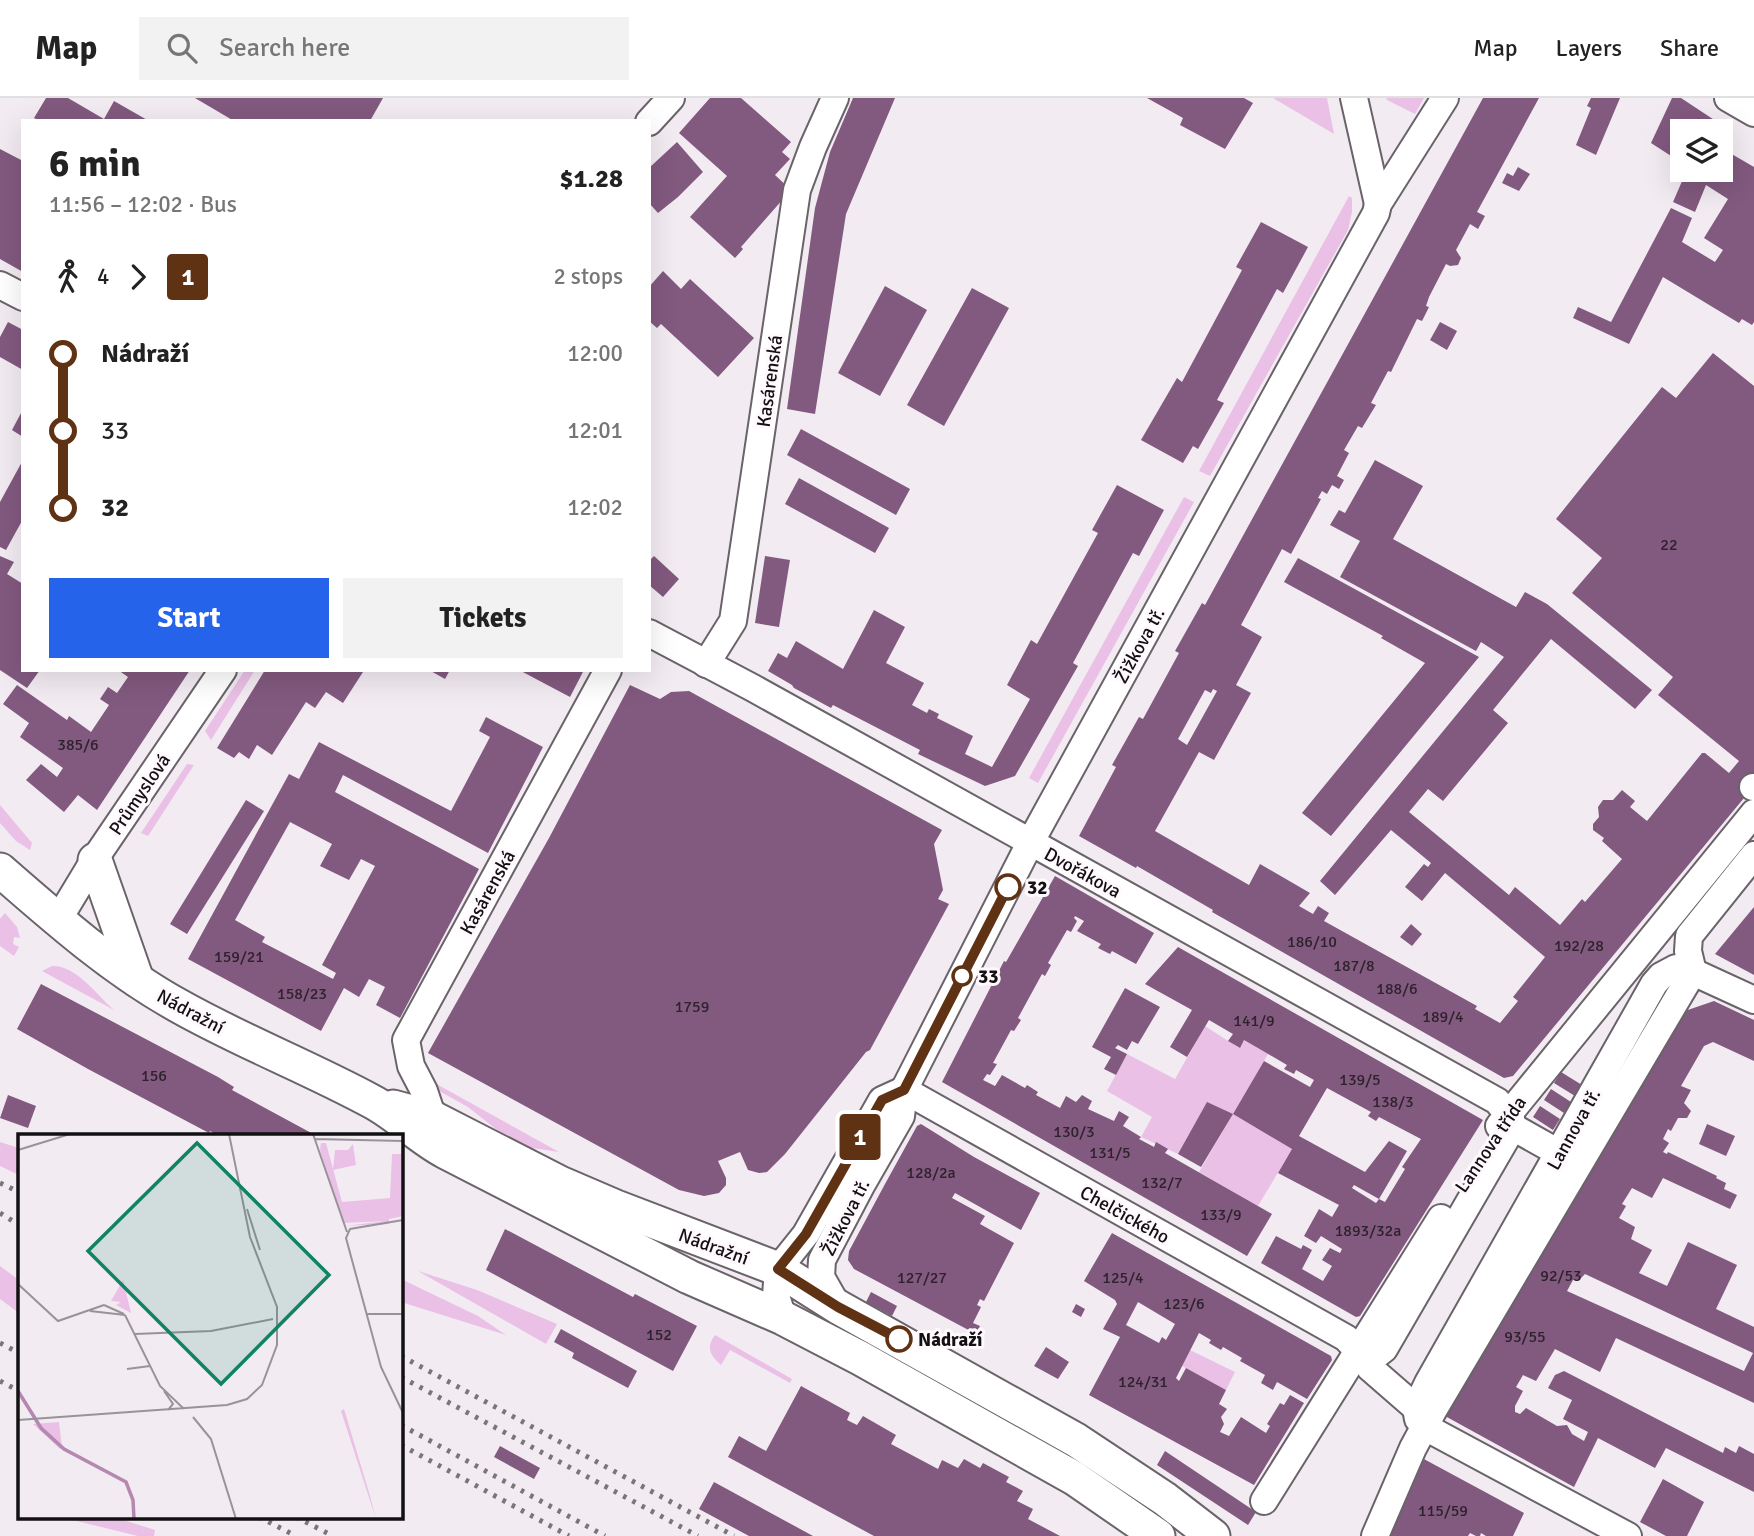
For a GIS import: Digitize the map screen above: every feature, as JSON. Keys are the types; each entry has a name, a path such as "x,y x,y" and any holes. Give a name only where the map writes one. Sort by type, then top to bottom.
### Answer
{"main road":[{"path":"95,860 137,980"},
{"name":"Nádražní","path":"0,870 137,980 180,1007 374,1102 433,1118 582,1193 665,1228 778,1269 838,1307 1076,1440 1165,1499 1213,1536"},
{"name":"Nádražní","path":"374,1102 428,1143 689,1277 783,1318 860,1358 1062,1471 1158,1536"}],"street":[{"path":"651,120 671,98"},
{"name":"Kasárenská","path":"706,664 733,621 797,191 835,98"},
{"path":"1354,98 1378,204"},
{"name":"Žižkova tř.","path":"838,1307 821,1277 822,1260 901,1116 904,1090 1030,843 1363,237 1378,204 1445,98"},
{"path":"1728,98 1754,113"},
{"path":"0,285 21,296"},
{"name":"Dvořákova","path":"651,635 1030,843 1507,1115"},
{"name":"Průmyslová","path":"58,919 222,672"},
{"name":"Kasárenská","path":"433,1118 424,1091 411,1066 406,1040 607,672"},
{"name":"Lannova třída","path":"1264,1501 1356,1348 1507,1115 1754,813"},
{"path":"1754,855 1689,936 1688,951 1697,974 1754,1000"},
{"name":"Lannova tř.","path":"1425,1422 1428,1383 1654,984 1661,976 1676,968 1697,974"},
{"path":"1375,1536 1425,1422 1697,974"},
{"name":"Žižkova tř.","path":"778,1269 806,1234 882,1100 904,1090"},
{"name":"Chelčického","path":"904,1090 1356,1348"},
{"name":"Lannova třída","path":"1507,1115 1559,1153"},
{"path":"778,1269 776,1296 783,1318"},
{"path":"1356,1348 1370,1368 1425,1422 1628,1536"}],"shaded area":[{"path":"1273,98 1327,98 1334,134"},
{"path":"1386,98 1424,98 1415,114"},
{"path":"1349,196 1352,198 1352,212 1348,230 1210,476 1199,471"},
{"path":"1184,497 1194,502 1038,783 1029,778"},
{"path":"244,672 254,672 211,740 205,731"},
{"path":"187,764 194,765 148,836 141,833"},
{"path":"0,805 32,843 30,850 16,841 0,823"},
{"path":"5,913 17,927 20,938 14,937 13,944 19,947 14,956 0,946 0,919"},
{"path":"52,966 69,970 78,976 114,1010 42,971"},
{"path":"1205,1026 1239,1048 1244,1040 1268,1054 1233,1114 1178,1154 1141,1137 1152,1117 1107,1091 1127,1054 1175,1079"},
{"path":"431,1081 559,1152 526,1147 507,1138 468,1107 441,1092"},
{"path":"1233,1114 1292,1149 1258,1206 1199,1172"},
{"path":"0,1142 18,1148 18,1175 0,1166"},
{"path":"0,1266 18,1279 18,1312 0,1299"},
{"path":"418,1271 477,1290 557,1324 546,1344"},
{"path":"402,1279 478,1316 506,1335 402,1302"},
{"path":"715,1335 792,1379 790,1383 730,1350 721,1365 710,1352 710,1344"},
{"path":"1190,1350 1235,1372 1226,1390 1182,1366"},
{"path":"64,1518 117,1518 155,1530 154,1536 138,1536"}],"building":[{"path":"46,98 68,98 104,119 36,119 34,118"},
{"path":"195,98 383,98 371,119 231,119"},
{"path":"710,98 741,98 791,142 782,152 790,159 775,175 791,190 741,247 743,249 735,258 690,217 727,176 679,133"},
{"path":"853,98 895,98 846,214 815,414 787,409 815,208 830,152"},
{"path":"1147,98 1244,98 1253,103 1225,149 1180,125 1183,118"},
{"path":"1483,98 1539,98 1477,212 1485,216 1478,229 1470,224 1456,250 1461,258 1458,265 1446,264 1429,297 1426,306 1429,307 1422,321 1417,319 1391,372 1388,371 1371,403 1376,405 1362,428 1358,426 1344,450 1349,453 1337,476 1344,480 1339,489 1332,485 1327,494 1322,491 1318,498 1321,499 1291,554 1282,549 1241,625 1262,637 1236,685 1251,693 1214,760 1199,752 1155,831 1249,885 1260,864 1310,893 1299,906 1313,914 1318,906 1329,913 1324,921 1477,1006 1475,1009 1500,1023 1518,1001 1513,997 1545,957 1445,873 1422,901 1405,887 1424,864 1428,867 1431,863 1391,830 1335,895 1320,881 1504,657 1481,642 1476,651 1340,577 1360,541 1330,525 1339,510 1345,513 1375,460 1423,486 1393,539 1516,607 1525,592 1547,604 1652,690 1635,709 1551,639 1493,710 1508,723 1443,801 1428,789 1409,812 1509,895 1515,887 1560,925 1582,899 1585,902 1622,859 1602,841 1604,838 1593,830 1593,824 1599,817 1598,807 1603,800 1613,800 1622,790 1635,801 1630,807 1647,821 1702,753 1729,773 1739,761 1658,695 1673,677 1572,593 1602,558 1556,519 1662,387 1676,398 1713,353 1754,386 1754,786 1513,1076 1504,1078 1212,912 1213,910 1137,866 1136,868 1079,836 1116,767 1112,765 1139,717 1143,719 1179,653 1175,651 1202,603 1205,605","holes":["1213,689 1217,691 1187,745 1178,739 1205,690 1211,693"]},
{"path":"1591,98 1620,98 1596,155 1576,145 1591,108 1587,106"},
{"path":"1672,98 1681,98 1713,119 1670,119 1670,155 1651,143"},
{"path":"114,101 146,119 104,119"},
{"path":"677,142 703,172 658,213 651,205 651,166"},
{"path":"0,149 21,160 21,271 0,259"},
{"path":"1733,155 1754,167 1752,325 1742,319 1739,323 1663,277 1629,344 1573,318 1578,307 1611,322 1671,208 1692,218 1682,242 1715,262 1723,250 1704,238 1728,199 1706,185 1695,212 1673,202 1682,182 1733,182"},
{"path":"1518,167 1530,174 1519,191 1502,183 1507,173 1513,176"},
{"path":"1261,222 1308,247 1283,293 1277,289 1217,400 1224,403 1198,449 1193,446 1183,463 1141,440 1177,378 1182,382 1242,270 1236,267"},
{"path":"663,271 681,289 690,279 754,338 718,377 661,324 657,328 651,323 651,285"},
{"path":"885,286 927,310 880,396 838,373"},
{"path":"972,288 1009,308 944,426 907,405"},
{"path":"8,322 21,329 21,369 0,357 0,337"},
{"path":"1440,322 1457,331 1447,350 1430,340"},
{"path":"21,413 21,436 12,430"},
{"path":"801,429 910,489 896,515 787,455"},
{"path":"21,464 21,523 6,550 0,547 0,502"},
{"path":"799,478 889,528 875,553 785,504"},
{"path":"1117,485 1164,510 1139,556 1133,553 1073,663 1078,666 1015,776 985,786 918,754 920,750 833,705 831,708 768,671 778,653 787,658 796,641 843,669 874,610 905,627 886,663 924,683 912,705 927,713 929,709 939,714 937,718 973,736 965,754 992,767 1030,699 1007,685 1031,640 1037,644 1098,533 1092,530"},
{"path":"0,556 14,562 7,574 21,583 21,672 39,672 27,688 0,670"},
{"path":"654,556 679,579 663,597 651,587 651,559"},
{"path":"765,556 790,560 779,627 755,623"},
{"path":"1298,558 1479,657 1331,836 1302,813 1425,663 1381,638 1383,636 1284,582"},
{"path":"121,672 189,672 97,810 78,795 64,812 26,780 41,764 57,777 63,768 20,737 29,723 3,704 17,685 67,720 69,716 91,732 109,705 100,699 108,687 117,693 128,677"},
{"path":"264,672 363,672 343,703 326,692 315,708 306,702 272,755 257,745 249,759 239,752 234,758 217,748"},
{"path":"433,672 449,672 445,679"},
{"path":"523,672 583,672 570,697"},
{"path":"630,685 660,699 671,692 689,691 942,830 934,844 943,890 938,899 949,904 870,1050 785,1154 767,1172 748,1170 740,1152 718,1161 726,1178 726,1185 719,1193 704,1196 679,1190 428,1053 549,838"},
{"path":"486,717 543,747 488,853 343,775 335,792 479,869 400,1018 376,1005 385,987 369,979 359,997 344,988 321,1031 188,959 289,774 299,779 319,742 451,811 490,737 479,731","holes":["290,822 332,844 320,866 349,880 361,859 375,866 322,965 336,973 333,979 262,942 265,937 235,920"]},
{"path":"246,800 264,811 187,934 170,924"},
{"path":"1055,876 1154,933 1136,964 1112,951 1110,954 1098,948 1101,944 1077,931 1084,921 1075,916 1077,921 1071,932 1067,930 1048,963 1051,965 1045,976 1042,974 1018,1018 1021,1020 1014,1031 1011,1030 993,1063 997,1064 983,1080 995,1086 1002,1075 1025,1088 1027,1085 1038,1092 1036,1095 1060,1108 1066,1096 1076,1102 1082,1095 1092,1101 1088,1109 1114,1121 1119,1111 1129,1117 1123,1126 1141,1137 1139,1139 1154,1147 1156,1142 1168,1149 1165,1153 1272,1214 1247,1256 942,1082 1004,961 1006,962"},
{"path":"1754,907 1754,975 1715,954"},
{"path":"1411,924 1422,934 1412,946 1400,937"},
{"path":"1178,947 1483,1120 1360,1316 1356,1317 1261,1263 1276,1236 1301,1249 1303,1245 1312,1250 1302,1269 1323,1281 1332,1266 1322,1260 1330,1248 1340,1253 1342,1249 1321,1236 1316,1243 1304,1236 1319,1209 1332,1217 1339,1205 1278,1173 1292,1149 1233,1114 1264,1061 1310,1087 1314,1080 1296,1070 1294,1074 1284,1069 1287,1065 1244,1040 1240,1048 1228,1041 1233,1034 1209,1020 1187,1057 1170,1047 1192,1010 1145,984","holes":["1327,1088 1371,1112 1368,1116 1376,1121 1379,1117 1421,1139 1402,1167 1405,1169 1385,1202 1379,1199 1407,1151 1389,1141 1365,1172 1299,1136","1354,1185 1379,1199 1376,1203 1352,1188"]},
{"path":"41,984 218,1077 234,1087 232,1090 313,1134 209,1133 17,1029"},
{"path":"1125,988 1160,1007 1138,1044 1132,1041 1127,1050 1118,1045 1115,1048 1127,1054 1116,1075 1104,1069 1111,1057 1092,1047"},
{"path":"1714,1001 1754,1020 1754,1061 1713,1042 1704,1046 1681,1086 1691,1090 1684,1103 1691,1111 1687,1118 1678,1118 1663,1139 1669,1143 1663,1152 1717,1176 1716,1178 1726,1183 1724,1189 1737,1195 1730,1209 1663,1178 1652,1198 1632,1188 1622,1204 1626,1206 1619,1218 1635,1227 1631,1239 1652,1250 1639,1273 1667,1286 1688,1242 1737,1265 1716,1309 1754,1327 1754,1403 1616,1338 1600,1372 1555,1349 1536,1381 1523,1375 1516,1387 1523,1391 1515,1406 1515,1412 1520,1414 1526,1408 1557,1426 1567,1425 1572,1434 1584,1441 1588,1432 1563,1419 1572,1400 1548,1388 1555,1375 1564,1371 1723,1453 1725,1447 1736,1453 1739,1446 1754,1454 1754,1492 1666,1448 1655,1468 1598,1438 1574,1487 1445,1416 1679,1013","holes":["1585,1274 1753,1353 1744,1371 1567,1291 1573,1280 1579,1280"]},
{"path":"1561,1072 1582,1085 1575,1096 1554,1083"},
{"path":"1551,1089 1571,1102 1564,1113 1544,1100"},
{"path":"8,1095 36,1106 28,1128 0,1118"},
{"path":"1207,1102 1233,1114 1201,1167 1178,1154"},
{"path":"1540,1106 1560,1119 1553,1130 1533,1117"},
{"path":"921,1124 1040,1193 1021,1230 955,1193 952,1198 985,1216 980,1224 1014,1243 984,1301 980,1299 977,1305 981,1307 973,1323 980,1326 976,1334 854,1269 848,1260 849,1251 917,1126"},
{"path":"1707,1124 1735,1136 1726,1156 1699,1144"},
{"path":"505,1229 633,1297 635,1294 697,1326 673,1371 486,1270"},
{"path":"1112,1233 1331,1356 1332,1360 1307,1399 1277,1382 1273,1390 1261,1383 1265,1375 1240,1361 1242,1358 1223,1347 1221,1350 1209,1343 1211,1340 1199,1333 1176,1378 1179,1381 1186,1368 1226,1390 1219,1404 1227,1409 1221,1417 1224,1424 1220,1432 1229,1436 1241,1417 1266,1433 1270,1426 1267,1424 1280,1403 1284,1405 1290,1395 1304,1403 1254,1485 1089,1395 1120,1337 1103,1329 1117,1304 1115,1300 1084,1281","holes":["1138,1302 1175,1324 1166,1340 1162,1337 1159,1343 1126,1325"]},
{"path":"871,1292 897,1306 892,1316 866,1302"},
{"path":"1076,1304 1085,1309 1081,1317 1072,1312"},
{"path":"561,1329 637,1371 628,1388 572,1358 574,1353 554,1342"},
{"path":"1046,1347 1069,1362 1058,1379 1034,1366"},
{"path":"801,1386 850,1413 847,1420 857,1425 863,1416 896,1435 891,1444 938,1469 942,1460 958,1468 964,1459 980,1468 983,1463 1009,1477 1006,1482 1023,1491 1017,1501 1033,1509 1028,1519 1060,1536 874,1536 728,1457 739,1436 766,1451"},
{"path":"500,1446 540,1468 534,1479 494,1457"},
{"path":"1165,1451 1256,1512 1248,1525 1157,1465"},
{"path":"1422,1458 1524,1513 1513,1536 1486,1536 1481,1533 1476,1536 1470,1533 1468,1536 1389,1536"},
{"path":"1663,1479 1704,1502 1687,1536 1666,1536 1640,1522"},
{"path":"714,1482 813,1536 749,1536 699,1509"}],"railway":[{"path":"0,1183 18,1192"},
{"path":"0,1213 18,1224"},
{"path":"0,1343 18,1352"},
{"path":"402,1357 734,1536"},
{"path":"402,1378 698,1536"},
{"path":"0,1381 18,1390"},
{"path":"402,1426 605,1536"},
{"path":"402,1446 569,1536"},
{"path":"261,1518 296,1536"},
{"path":"298,1518 333,1536"}],"bus line":[{"name":"1","path":"899,1339 838,1307 778,1269 806,1234 882,1100 904,1090 1008,887"}],"place":[{"name":"32","path":"1008,887"},
{"name":"33","path":"962,976"},
{"name":"Nádraží","path":"899,1339"}]}
